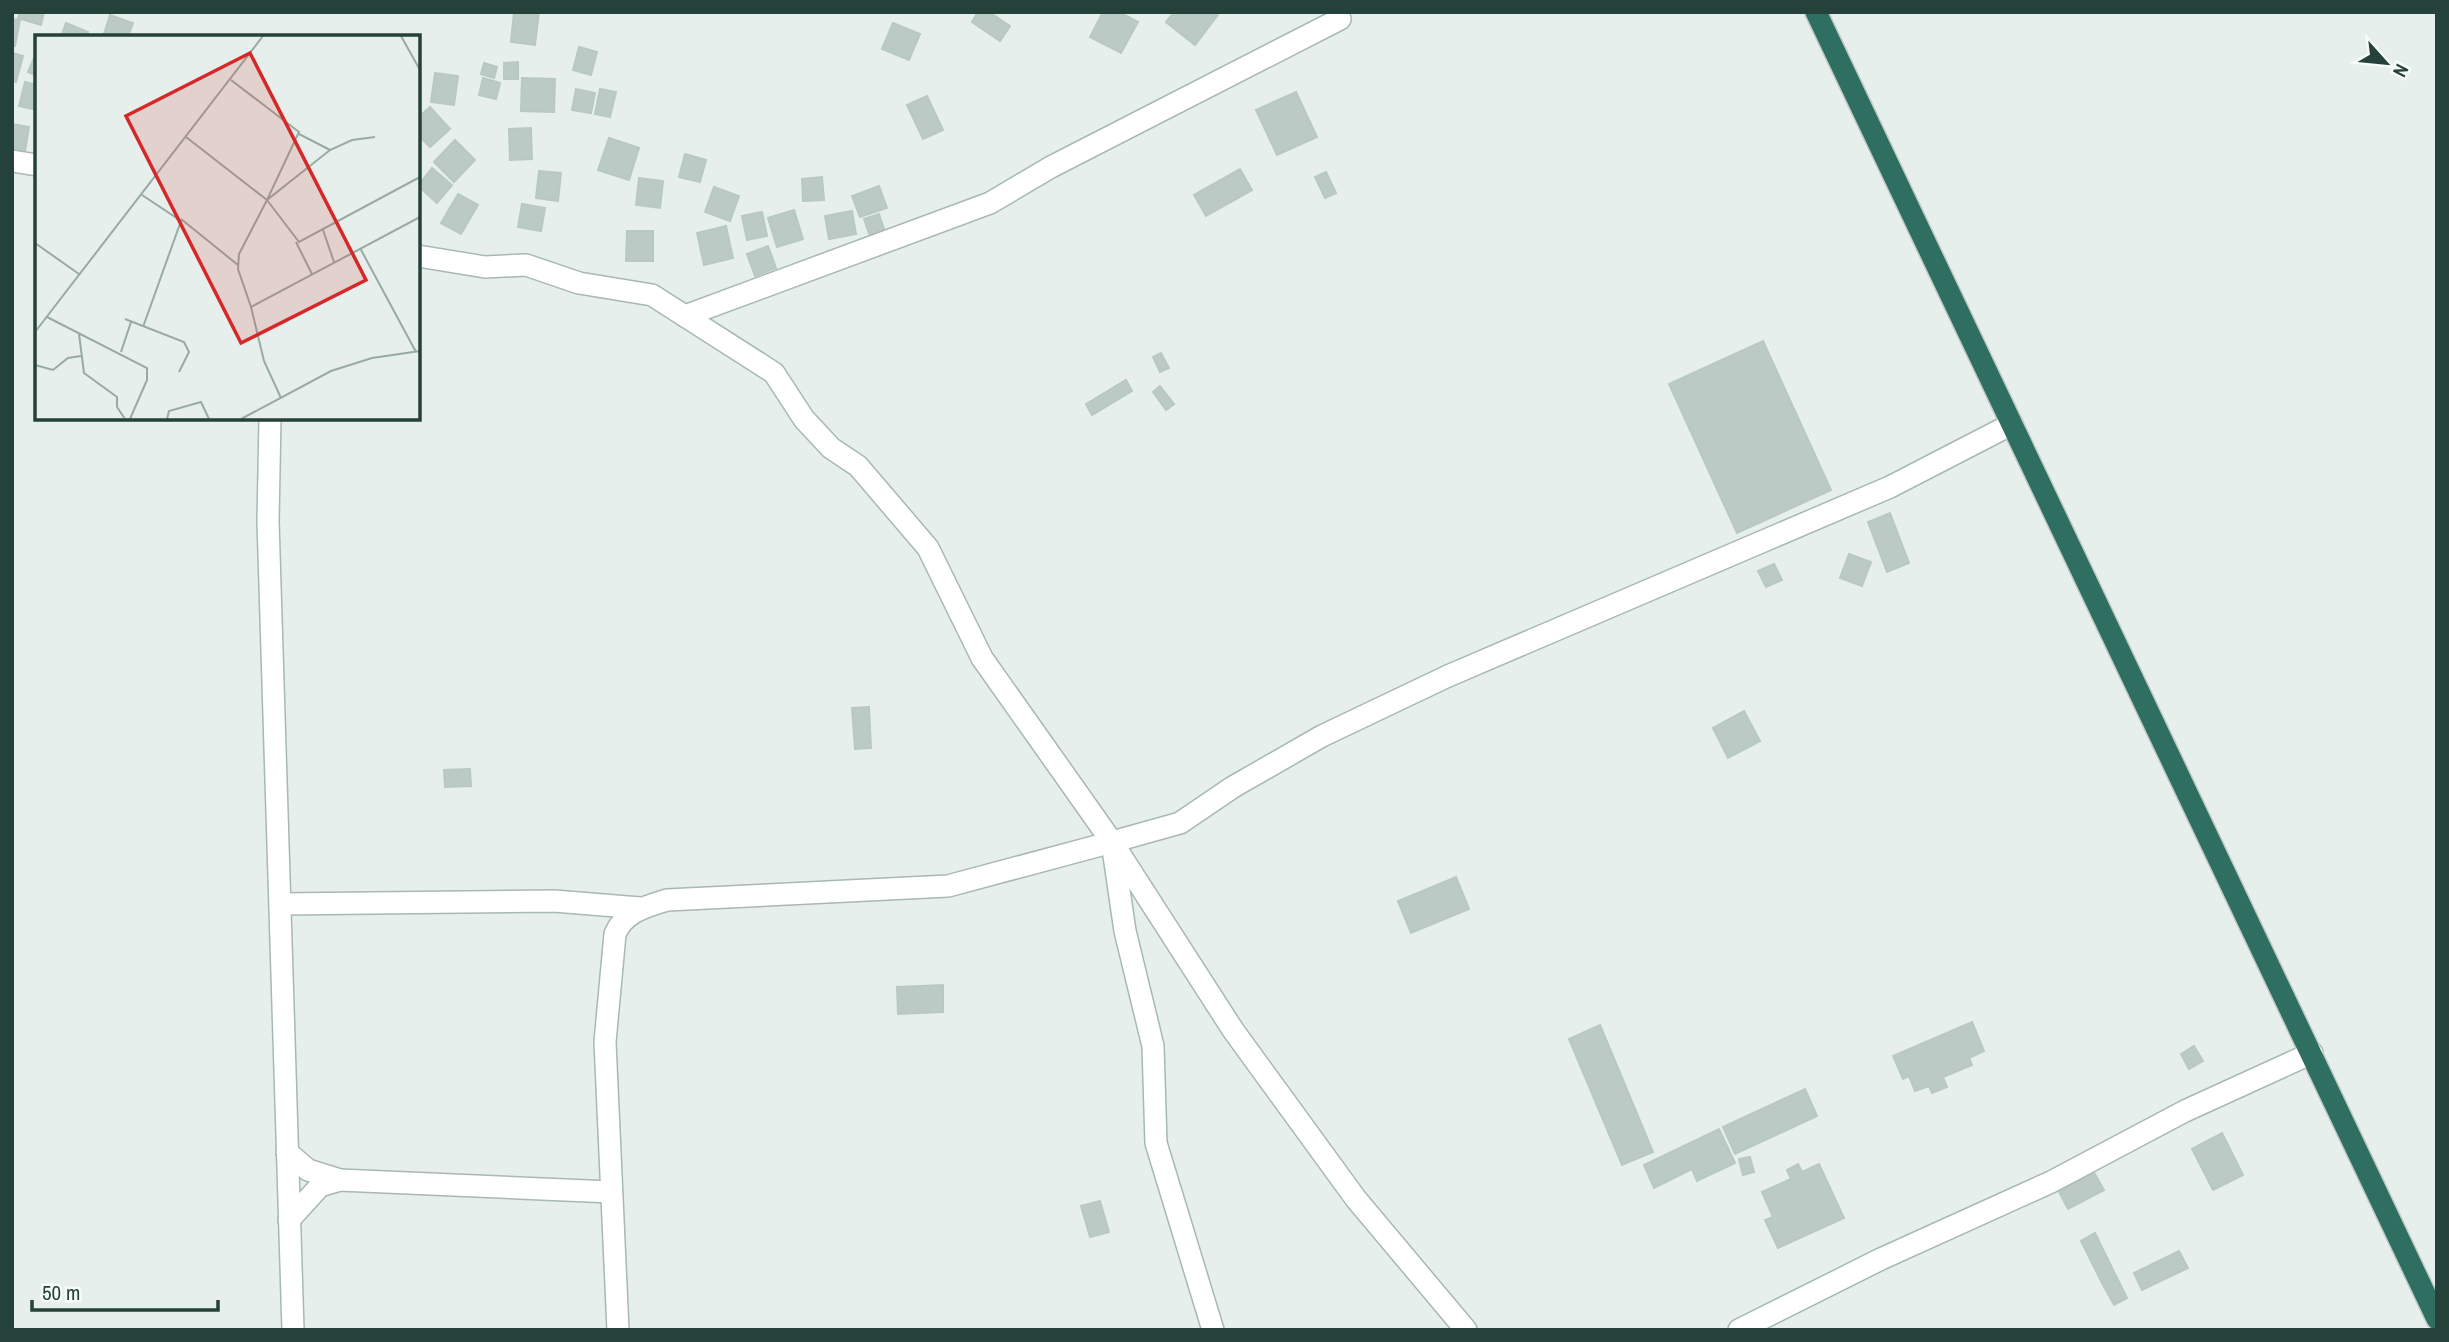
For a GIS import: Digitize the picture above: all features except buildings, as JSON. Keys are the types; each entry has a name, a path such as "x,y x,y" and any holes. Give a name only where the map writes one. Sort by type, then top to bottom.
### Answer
{"highway":[{"path":"1816,12 2437,1318"}],"street":[{"path":"1312,12 1346,15"},
{"path":"685,316 990,203 1051,167 1346,15"},
{"path":"12,161 35,165"},
{"path":"420,256 485,267 526,265 579,283 652,295 774,373 804,419 831,448 858,467 928,548 982,658 1112,842 1233,1030 1356,1199 1466,1330"},
{"path":"270,420 268,521 293,1330"},
{"path":"618,1330 605,1042 614,942 620,921 640,908 667,900 948,886 1180,823 1233,787 1322,736 1448,676 1891,488 2012,424"},
{"path":"1112,842 1125,931 1153,1045 1156,1143 1213,1330"},
{"path":"280,904 554,901 640,908"},
{"path":"1739,1330 1881,1259 2051,1182 2185,1111 2312,1053"},
{"path":"287,1152 309,1170 340,1180 611,1192"},
{"path":"289,1220 320,1186 340,1180"}]}
